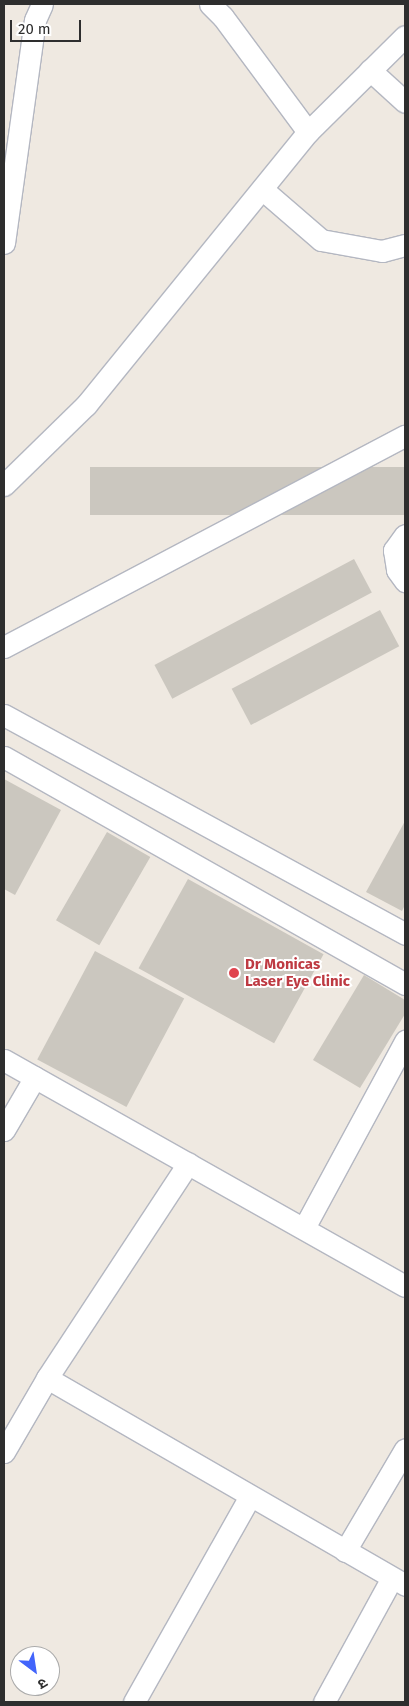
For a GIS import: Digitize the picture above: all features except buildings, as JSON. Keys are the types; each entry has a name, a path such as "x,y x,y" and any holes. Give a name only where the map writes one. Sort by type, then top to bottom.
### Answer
{"street":[{"path":"4,243 35,20 42,4"},
{"path":"210,4 224,17 308,132"},
{"path":"4,485 86,405 308,132 405,36"},
{"path":"370,70 405,102"},
{"path":"262,188 321,240 382,251 405,245"},
{"path":"4,647 405,436"},
{"path":"405,535 394,550 397,570 405,581"},
{"path":"4,715 405,934"},
{"path":"4,757 405,984"},
{"path":"304,1228 405,1041"},
{"path":"4,1060 405,1286"},
{"path":"4,1130 35,1077"},
{"path":"4,1452 47,1378 188,1163"},
{"path":"47,1378 399,1581 324,1702"},
{"path":"345,1551 405,1449"},
{"path":"134,1702 250,1496"}],"place":[{"name":"Dr Monicas Laser Eye Clinic","path":"234,973"}]}
